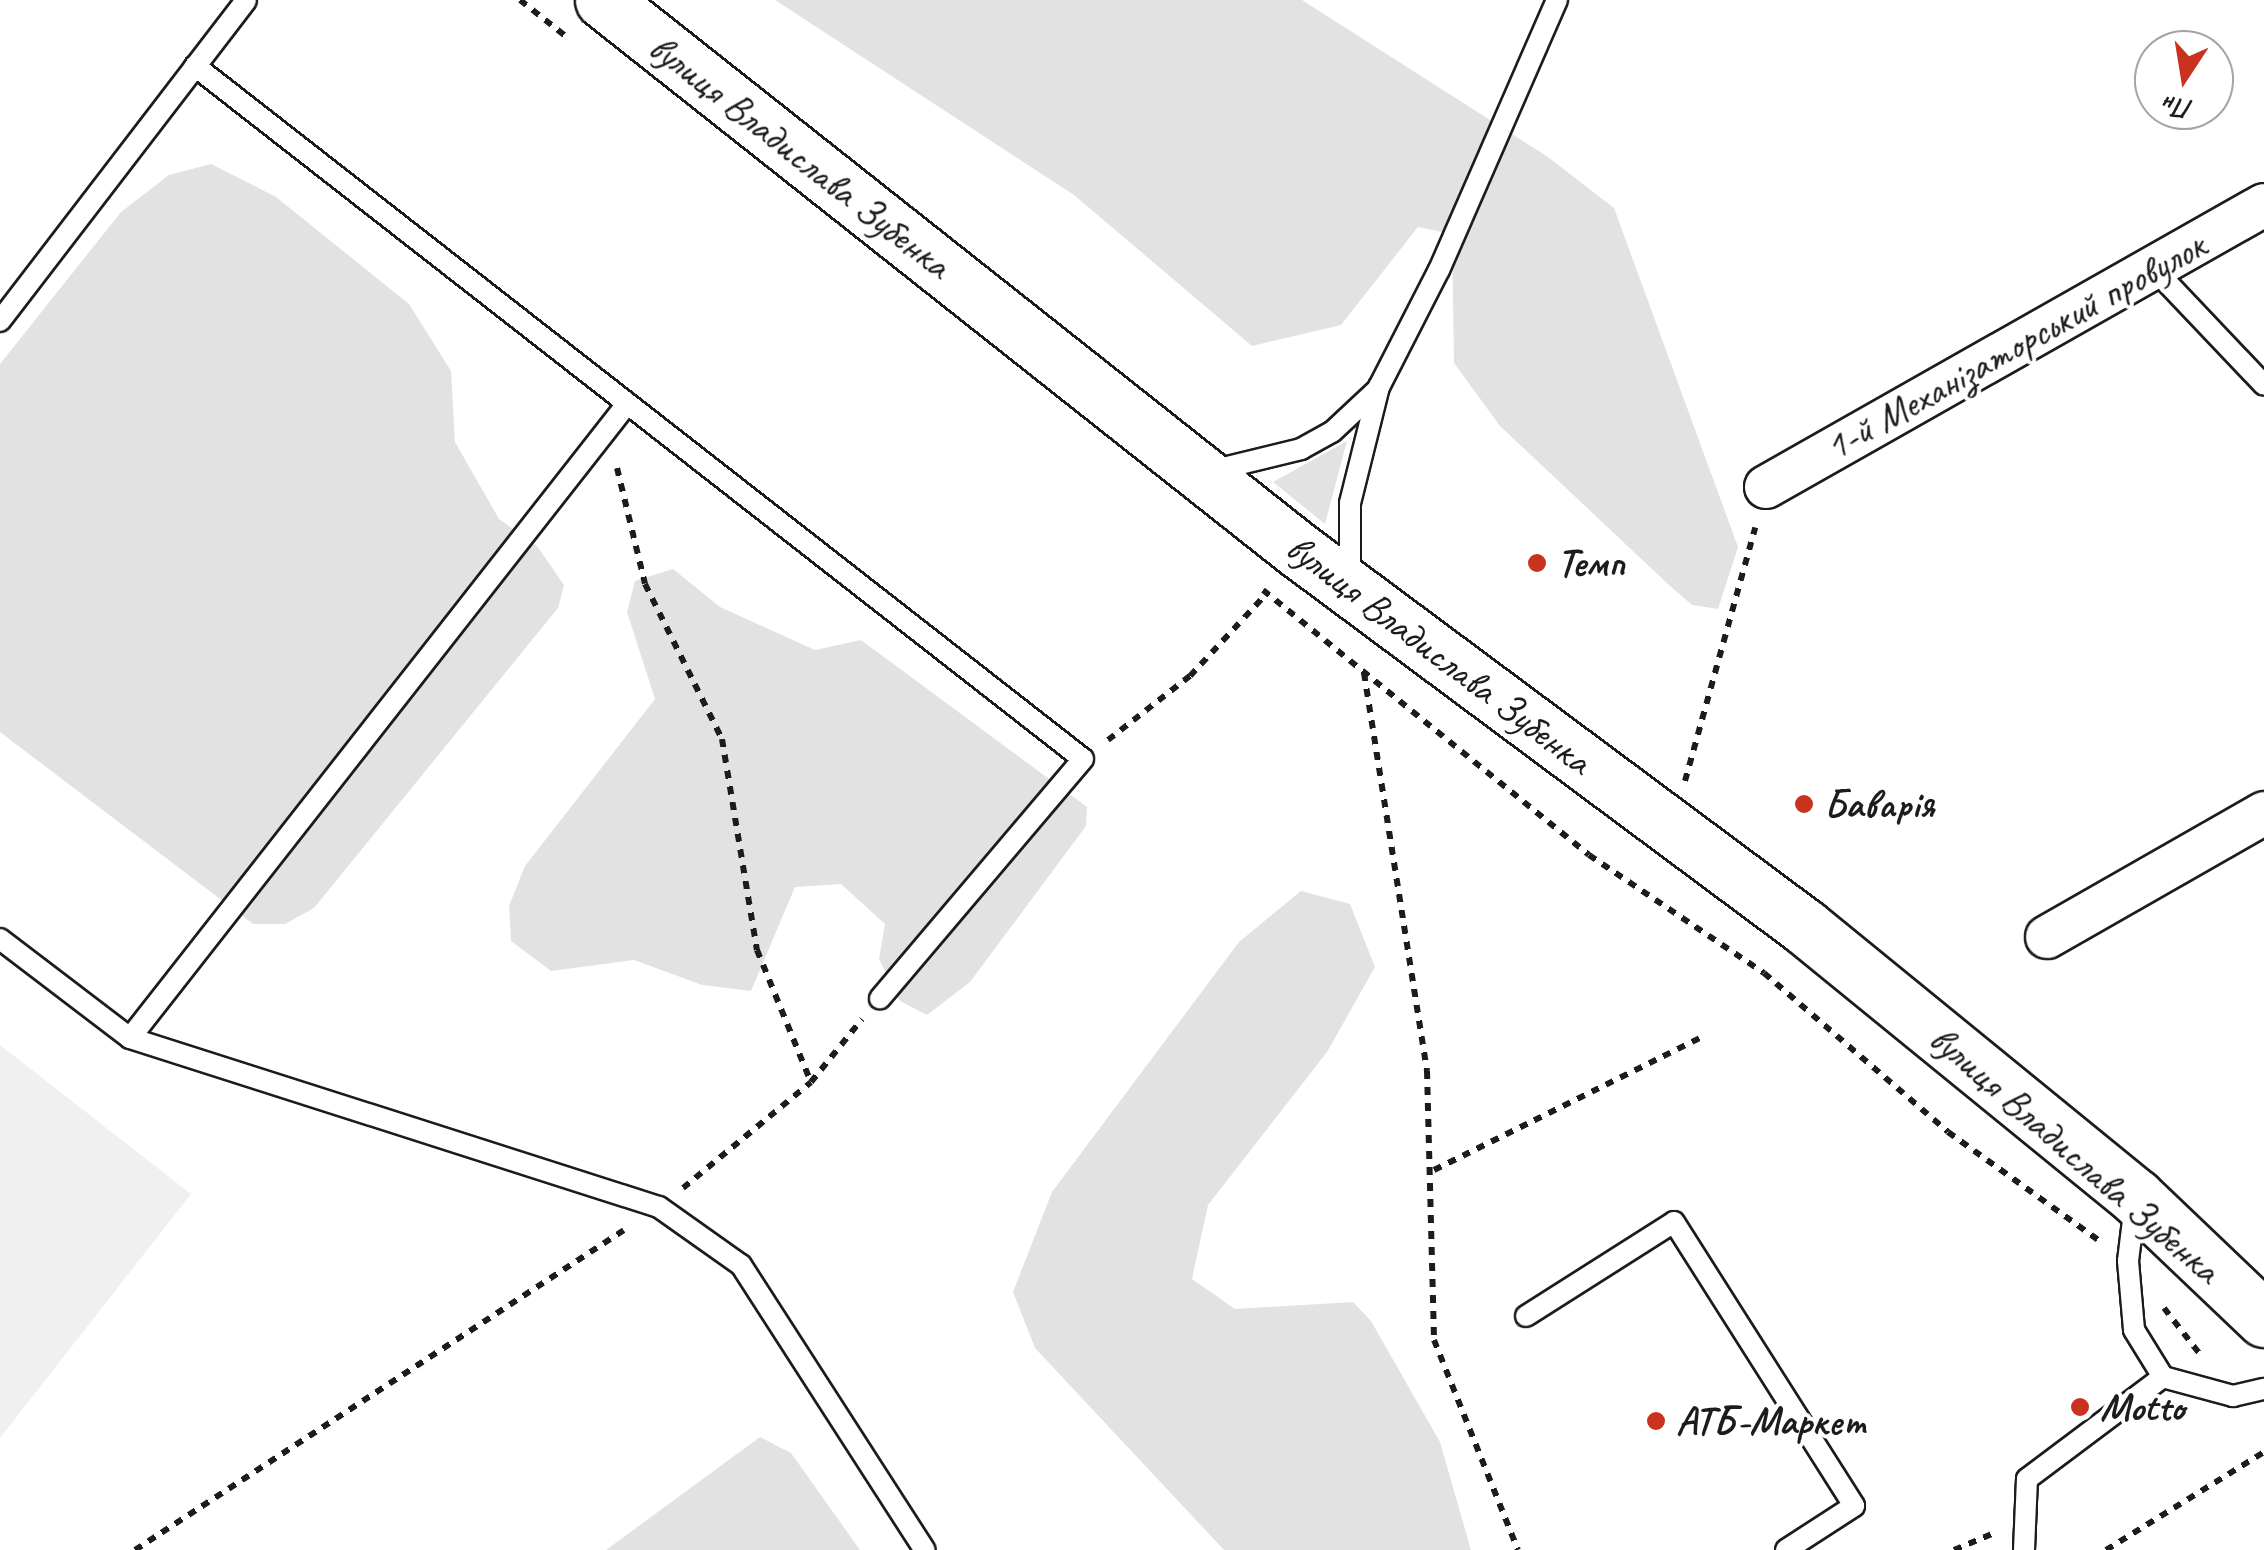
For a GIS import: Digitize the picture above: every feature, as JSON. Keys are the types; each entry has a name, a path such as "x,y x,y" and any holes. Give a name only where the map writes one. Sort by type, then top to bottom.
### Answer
{"street":[{"name":"вулиця Владислава Зубенка","path":"603,0 1200,474 1282,571 1353,591 1805,928 2136,1197 2264,1318"},
{"name":"1-й Механізаторський провулок","path":"1766,487 2264,205"},
{"path":"2047,937 2264,813"}],"lane":[{"path":"0,321 246,0"},
{"path":"1353,591 1346,548 1350,503 1379,388 1439,270 1557,0"},
{"path":"195,66 1083,759 880,998"},
{"path":"2155,270 2264,385"},
{"path":"1200,474 1301,449 1332,432 1379,388"},
{"path":"130,1038 627,404"},
{"path":"0,939 130,1038 660,1207 741,1265 925,1550"},
{"path":"2136,1197 2128,1261 2134,1330 2163,1377 2233,1396 2264,1389"},
{"path":"1526,1316 1674,1222 1854,1506 1786,1550"},
{"path":"2024,1550 2027,1479 2163,1377"}],"path":[{"path":"608,429 645,584 722,739 757,950 810,1082"},
{"path":"1672,830 1766,487"},
{"path":"1083,759 1190,676 1282,571"},
{"path":"1254,582 1282,571"},
{"path":"1282,571 1364,672 1589,855 1764,973 1948,1132 2128,1261 2233,1396"},
{"path":"1364,672 1427,1070 1434,1170 1434,1340 1518,1550"},
{"path":"136,1550 660,1207 810,1082 880,998"},
{"path":"1434,1170 1704,1036"},
{"path":"2106,1550 2264,1452"}],"shaded area":[{"path":"775,0 1302,0 1548,157 1614,208 1738,547 1718,609 1692,605 1669,585 1500,426 1454,363 1452,234 1418,227 1341,325 1252,346 1074,195"},
{"path":"211,164 276,197 409,304 451,371 455,442 499,519 537,546 564,585 558,608 314,908 285,924 253,924 0,732 0,364 121,212 169,175"},
{"path":"1347,441 1325,524 1273,482"},
{"path":"673,569 720,607 815,650 861,640 1087,807 1086,826 970,982 927,1015 900,1001 879,959 885,924 841,884 795,887 751,991 702,985 634,960 551,971 511,941 509,906 525,866 655,699 627,612 635,581"},
{"path":"1301,891 1350,904 1375,967 1327,1052 1208,1205 1192,1279 1235,1309 1353,1302 1371,1321 1440,1442 1471,1550 1224,1550 1035,1348 1013,1292 1052,1192 1239,942"},
{"path":"0,1045 191,1194 0,1438"},
{"path":"760,1437 791,1453 860,1550 606,1550"}],"place":[{"name":"Темп","path":"1537,563"},
{"name":"Баварія","path":"1804,804"},
{"name":"Motto","path":"2080,1407"},
{"name":"АТБ-Маркет","path":"1656,1421"}]}
